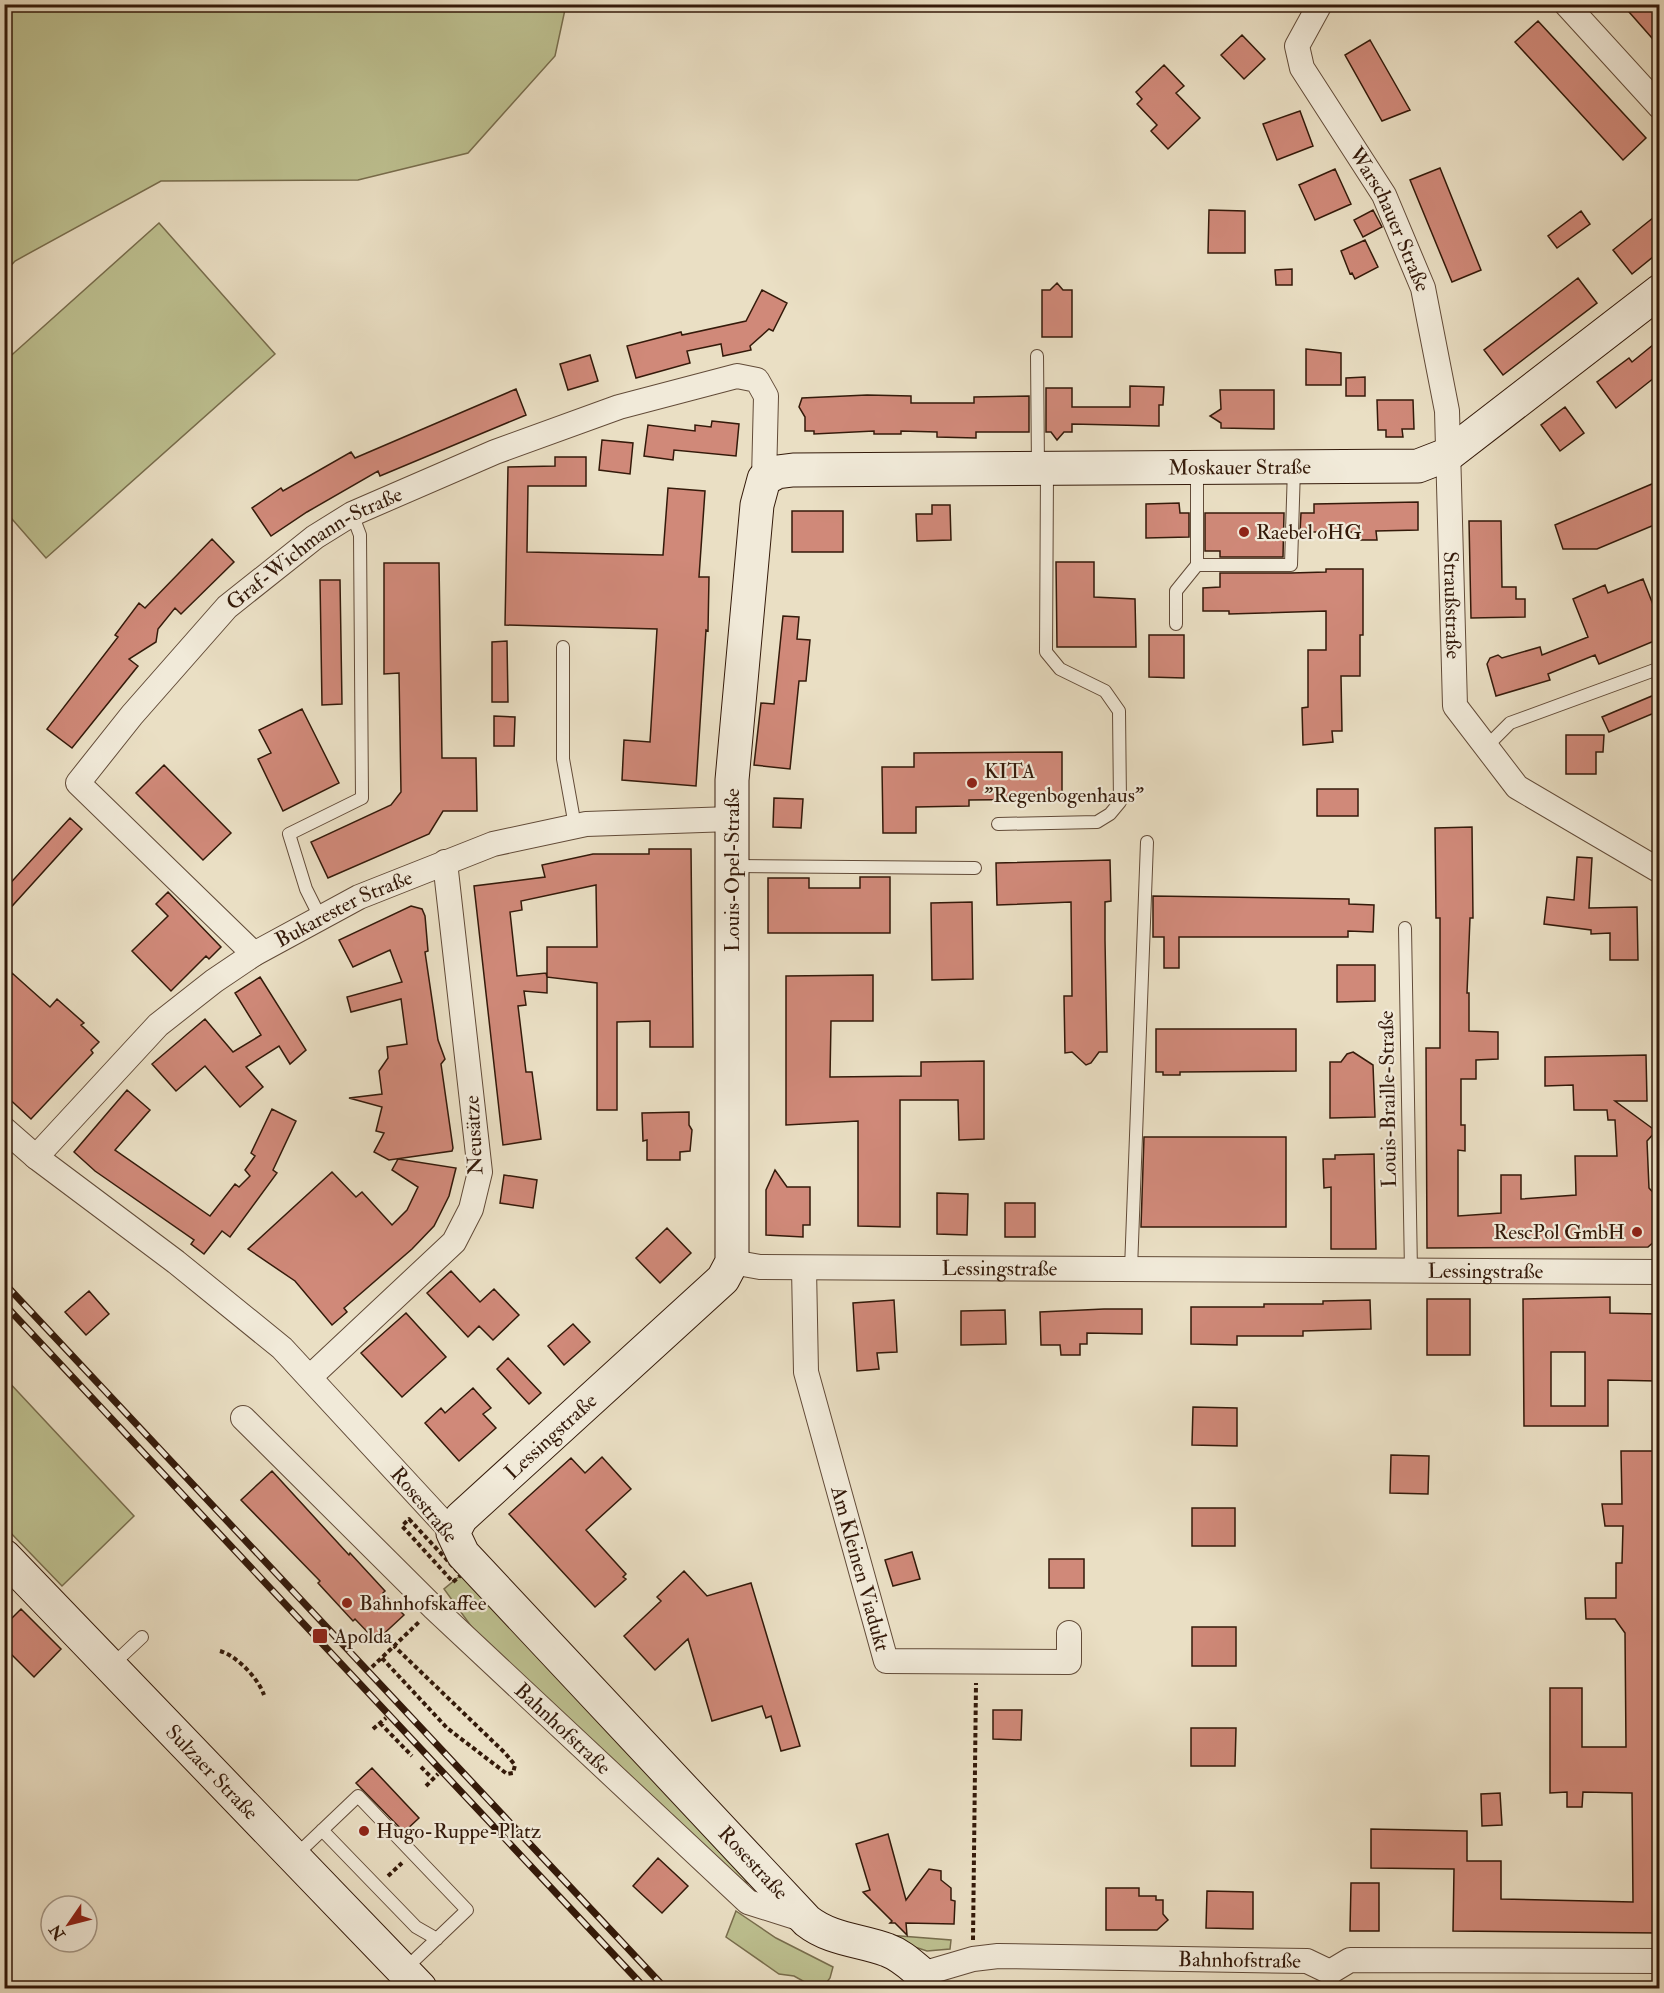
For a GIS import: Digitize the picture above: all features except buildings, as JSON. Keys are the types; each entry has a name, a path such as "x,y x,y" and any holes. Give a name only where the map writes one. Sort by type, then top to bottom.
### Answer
{"main road":[{"name":"Moskauer Straße","path":"764,479 777,472 793,470 1418,466 1449,454 1659,291"},
{"name":"Louis-Opel-Straße","path":"732,1262 734,1231 731,819 735,739 757,505 764,479"},
{"name":"Lessingstraße","path":"453,1533 461,1518 723,1280 732,1262"},
{"name":"Rosestraße","path":"453,1533 463,1554 807,1921"},
{"name":"Sulzaer Straße","path":"4,1556 292,1858 412,1980"},
{"name":"Bahnhofstraße","path":"807,1921 834,1936 887,1950 906,1959 923,1982"}],"street":[{"name":"Warschauer Straße","path":"1320,4 1297,46 1302,68 1384,195 1423,288 1447,411 1449,454"},
{"path":"1566,4 1659,107"},
{"name":"Graf-Wichmann-Straße","path":"254,954 78,783 132,715 227,607 315,537 352,514 495,452 619,407 737,376 757,380 766,396 764,479"},
{"name":"Straußstraße","path":"1449,454 1455,706 1516,787 1659,871"},
{"name":"Bukarester Straße","path":"36,1157 158,1025 214,981 254,954 359,897 493,844 575,826 731,819"},
{"name":"Neusätze","path":"310,1377 454,1242 471,1209 480,1172 445,862"},
{"name":"Rosestraße","path":"4,1129 36,1157 176,1262 282,1348 453,1533"},
{"name":"Lessingstraße","path":"732,1262 760,1267 804,1268 1659,1272"},
{"name":"Am Kleinen Viadukt","path":"804,1268 807,1372 886,1661 1069,1662 1069,1633"},
{"name":"Bahnhofstraße","path":"243,1418 434,1608 748,1902 807,1921"},
{"path":"748,1902 770,1927"},
{"name":"Bahnhofstraße","path":"923,1982 973,1959 998,1956 1307,1961 1333,1980 1350,1960 1659,1961"}],"lane":[{"path":"998,824 1097,822 1110,814 1120,802 1119,711 1105,692 1060,669 1046,652 1037,357"},
{"path":"1197,566 1291,565 1294,468"},
{"path":"1176,624 1176,591 1197,566 1197,469"},
{"path":"320,917 306,889 289,834 362,798 360,535 352,514"},
{"path":"563,647 563,759 575,826"},
{"path":"1486,747 1510,723 1659,668"},
{"path":"1131,1269 1148,842"},
{"path":"730,866 975,868"},
{"name":"Louis-Braille-Straße","path":"1405,927 1411,1270"},
{"path":"110,1667 142,1637"},
{"path":"292,1858 358,1796 467,1910 437,1939 412,1980"},
{"path":"322,1830 416,1927 437,1939"}],"path":[{"path":"409,1519 402,1526 439,1567"},
{"path":"422,1558 426,1553"},
{"path":"372,1667 434,1608"},
{"path":"382,1658 447,1728 507,1774 513,1773 515,1765 505,1753 394,1646"},
{"path":"220,1651 230,1654 260,1685 264,1695"},
{"path":"973,1959 976,1661"},
{"path":"373,1729 386,1718"},
{"path":"380,1723 412,1756"},
{"path":"421,1767 433,1779"},
{"path":"426,1786 438,1774"}],"green space":[{"path":"5,4 566,5 555,56 468,153 358,180 161,181 15,261 5,272"},
{"path":"159,223 275,354 46,558 5,511 5,361"},
{"path":"5,1378 134,1516 62,1586 5,1527"},
{"path":"461,1575 754,1886 723,1871 479,1637 444,1589"},
{"path":"736,1911 776,1938 833,1967 830,1978 823,1987 812,1986 794,1976 779,1974 726,1937"},
{"path":"888,1935 951,1940 950,1949 927,1951 887,1938"}],"railway":[{"path":"4,1283 665,1988"},
{"path":"4,1304 645,1988"}],"place":[{"name":"Raebel oHG","path":"1244,532"},
{"name":"KITA \"Regenbogenhaus\"","path":"972,783"},
{"name":"RescPol GmbH","path":"1637,1232"},
{"name":"Bahnhofskaffee","path":"347,1603"},
{"name":"Apolda","path":"320,1636"},
{"name":"Hugo-Ruppe-Platz","path":"364,1831"}]}
